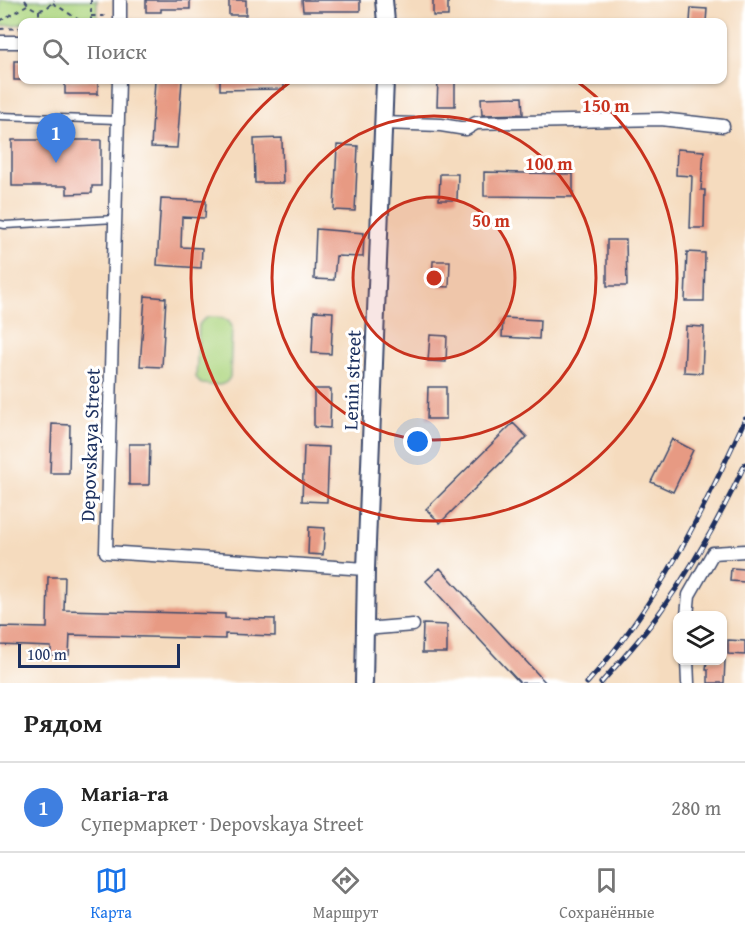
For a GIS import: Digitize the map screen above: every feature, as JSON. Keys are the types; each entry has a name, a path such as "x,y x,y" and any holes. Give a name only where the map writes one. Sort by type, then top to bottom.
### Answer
{"main road":[{"path":"384,0 386,18"},
{"name":"Lenin street","path":"364,683 384,84"}],"street":[{"path":"120,0 120,18"},
{"path":"0,42 18,42"},
{"name":"Depovskaya Street","path":"119,84 106,552 366,569"},
{"path":"382,123 441,124 466,129 476,123 661,119 723,126"},
{"path":"687,611 689,596 713,554 745,551"},
{"path":"365,629 413,625"},
{"path":"687,665 688,683"}],"lane":[{"path":"0,116 118,120"},
{"path":"0,224 116,219"}],"path":[{"path":"25,0 31,8 39,10 45,9 53,2 76,18"},
{"path":"92,0 91,16 110,18"},
{"path":"0,21 27,4"},
{"path":"39,10 39,18"},
{"path":"0,29 18,28"}],"green space":[{"path":"0,0 97,0 97,18 18,18 18,24 0,26"},
{"path":"208,317 225,319 232,327 230,377 225,383 219,385 200,383 196,377 199,325"}],"building":[{"path":"146,0 190,0 190,9 161,9 161,12 146,12"},
{"path":"229,0 246,0 246,15 229,15"},
{"path":"302,0 360,0 360,11 303,11"},
{"path":"433,0 448,0 448,16 433,16"},
{"path":"691,8 707,9 706,18 690,18"},
{"path":"14,61 18,61 18,80 14,80"},
{"path":"65,84 98,84 98,94 65,94"},
{"path":"155,84 182,84 177,148 151,147"},
{"path":"220,84 284,84 284,89 220,90"},
{"path":"438,84 455,84 455,106 437,106"},
{"path":"522,97 523,114 482,115 481,98"},
{"path":"282,138 283,183 255,183 254,139"},
{"path":"12,140 101,140 101,186 92,186 92,193 67,194 67,186 12,186"},
{"path":"337,145 358,146 355,211 334,210"},
{"path":"677,149 704,151 701,190 705,190 704,228 690,228 692,176 676,175"},
{"path":"484,172 573,174 573,197 484,196"},
{"path":"440,174 458,174 457,200 439,200"},
{"path":"161,199 206,201 205,218 182,217 181,247 202,248 201,268 157,265"},
{"path":"316,229 364,233 363,257 336,256 334,280 314,279"},
{"path":"607,240 626,240 627,286 607,286"},
{"path":"687,252 705,253 704,301 685,301"},
{"path":"433,261 450,261 449,287 432,286"},
{"path":"145,296 166,298 162,367 140,366"},
{"path":"314,311 333,312 331,354 312,353"},
{"path":"503,318 540,320 539,339 502,337"},
{"path":"686,326 704,327 702,373 684,372"},
{"path":"430,335 447,336 446,362 428,361"},
{"path":"428,387 446,387 446,419 427,419"},
{"path":"314,389 331,389 330,428 314,427"},
{"path":"513,423 527,437 440,523 426,509"},
{"path":"52,424 70,425 69,473 50,473"},
{"path":"672,439 693,450 673,492 651,482"},
{"path":"129,444 150,444 149,485 129,485"},
{"path":"304,446 329,447 327,502 302,501"},
{"path":"309,527 325,528 323,555 308,554"},
{"path":"440,568 546,683 520,683 466,625 426,581"},
{"path":"731,568 745,569 745,582 730,581"},
{"path":"48,577 65,577 64,610 225,614 225,618 275,619 275,636 225,634 225,639 70,635 69,655 51,655 51,647 0,645 0,627 47,628"},
{"path":"423,624 447,625 447,653 422,653"},
{"path":"728,640 745,641 745,655 728,654"},
{"path":"706,665 725,665 724,683 708,683 708,670 706,670"}],"railway":[{"path":"587,683 612,654 656,591 695,523 745,419"},
{"path":"601,683 646,630 696,558 745,464"}],"place":[{"name":"Maria-ra","path":"56,163"}]}
